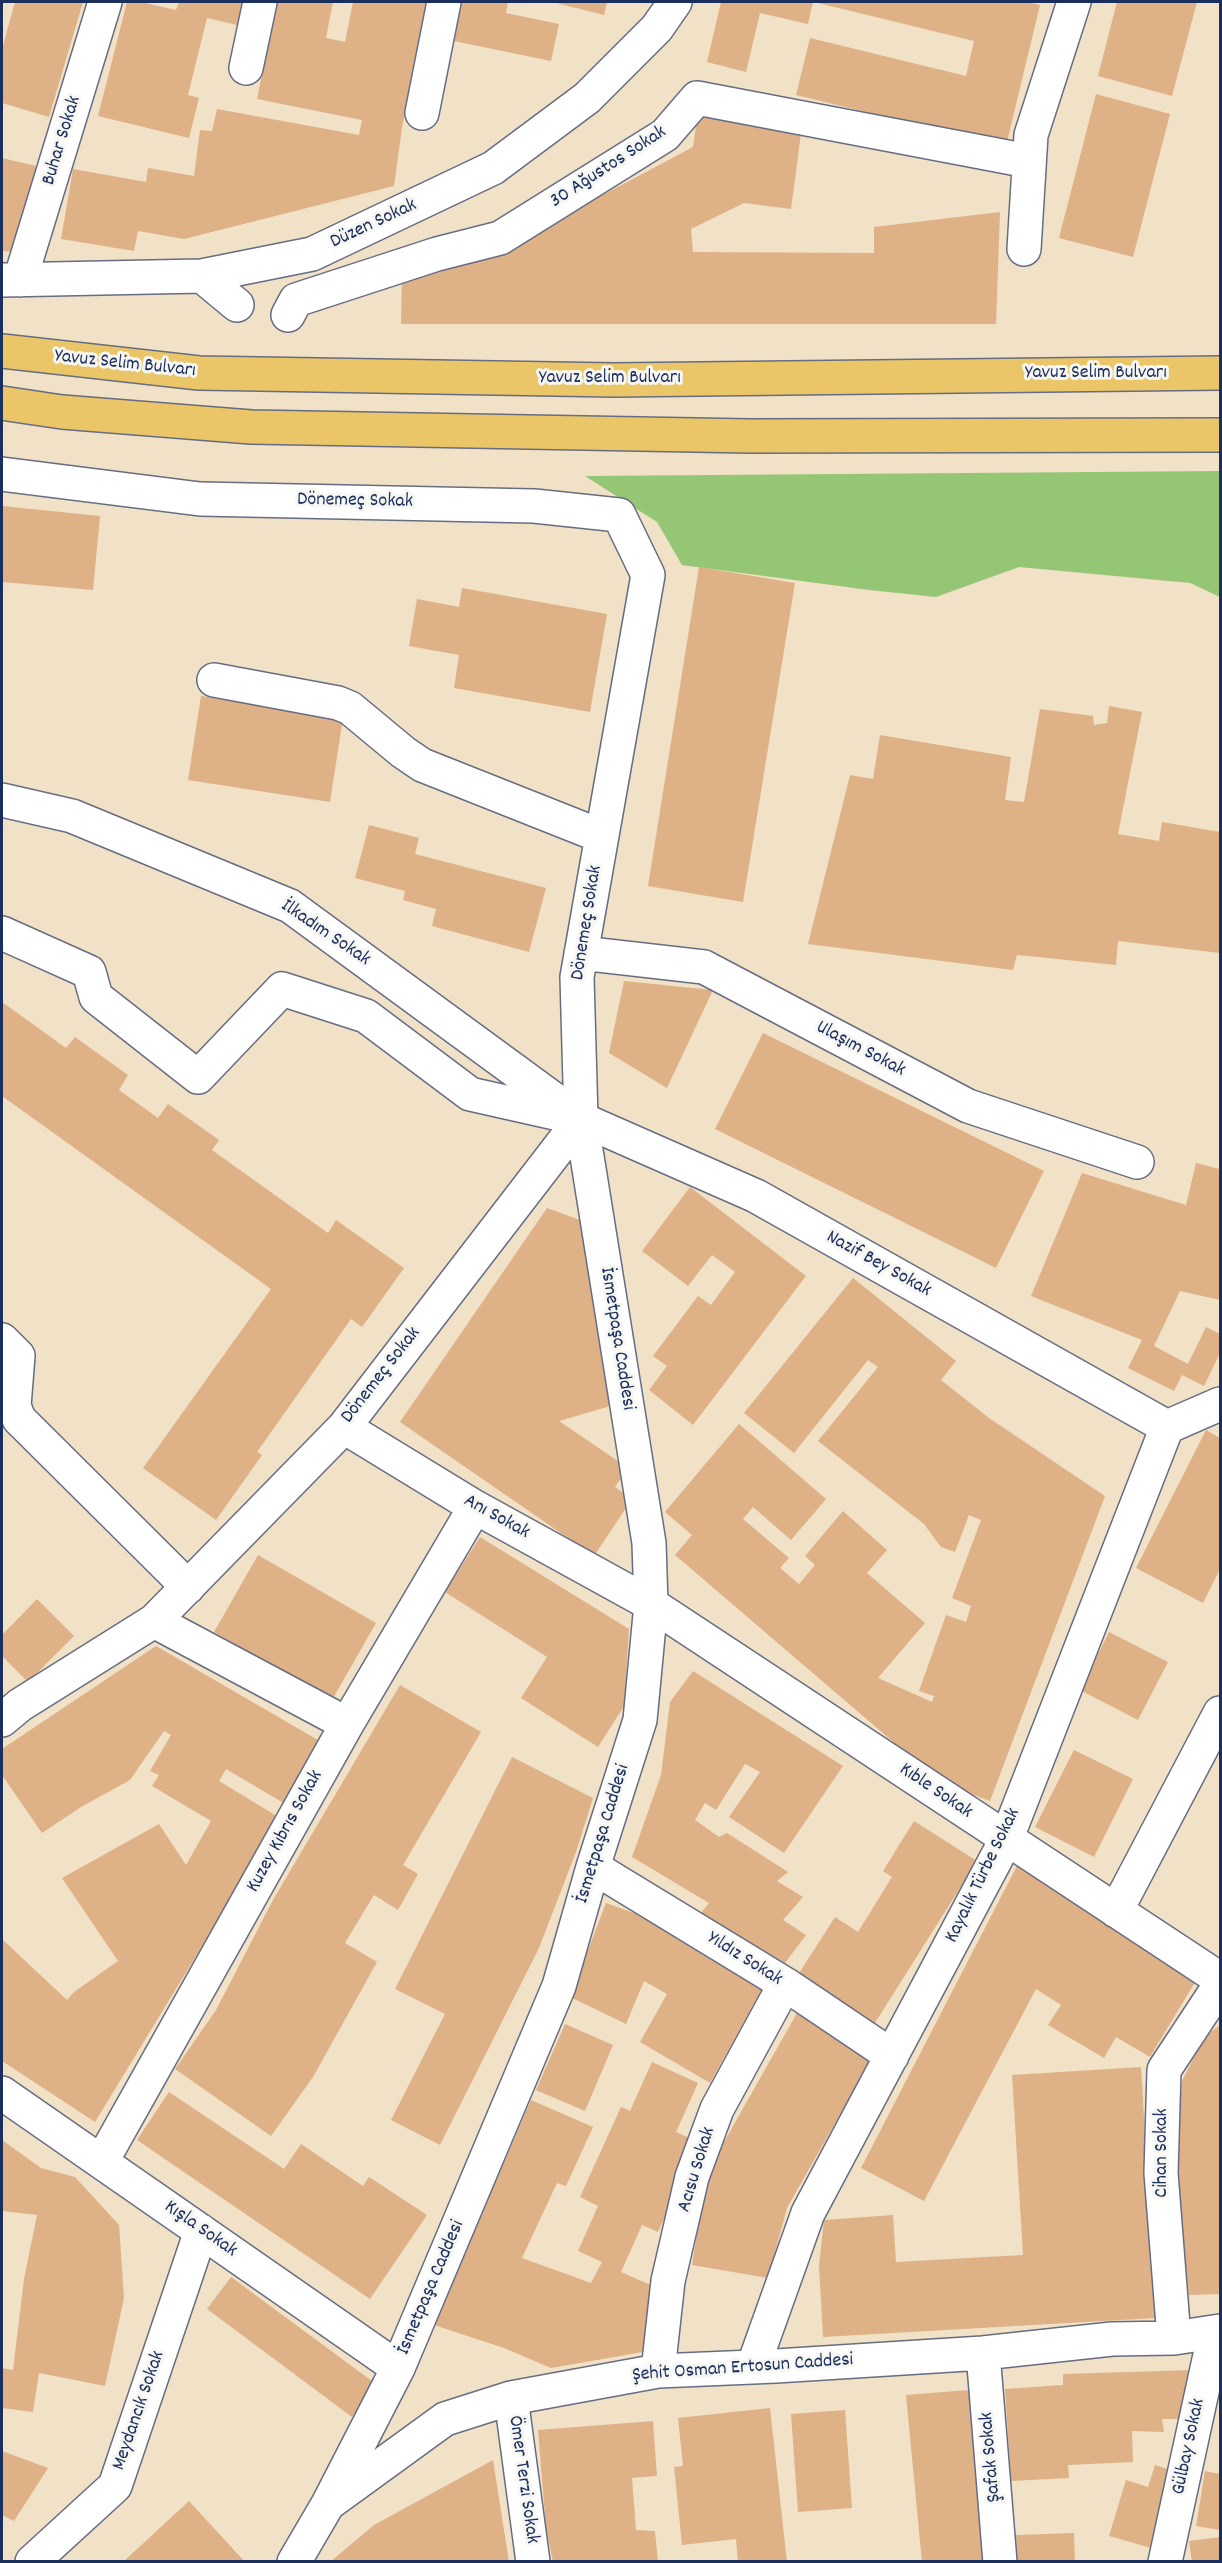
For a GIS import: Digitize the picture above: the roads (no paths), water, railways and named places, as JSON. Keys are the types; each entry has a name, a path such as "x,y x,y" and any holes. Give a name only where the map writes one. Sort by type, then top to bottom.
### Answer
{"main road":[{"name":"Yavuz Selim Bulvarı","path":"2,351 199,373 614,380 1221,373"},
{"path":"2,404 62,412 250,427 750,436 1221,435"}],"street":[{"name":"Buhar Sokak","path":"11,280 105,2"},
{"path":"246,68 260,2"},
{"path":"422,113 444,2"},
{"name":"Düzen Sokak","path":"11,280 202,276 312,254 493,168 587,98 657,28 675,2"},
{"path":"1024,249 1031,135 1074,2"},
{"name":"30 Ağustos Sokak","path":"292,307 437,254 500,238 665,135 697,98 1028,161"},
{"path":"202,276 237,305"},
{"name":"Dönemeç Sokak","path":"2,474 200,499 534,506 619,515 648,575 577,977 581,1119 344,1427 154,1621 20,1705 2,1720"},
{"path":"214,680 338,703 350,708 422,765 601,836"},
{"name":"İlkadım Sokak","path":"2,800 72,816 290,906 581,1119"},
{"path":"2,933 90,972 96,997 198,1077 282,989 366,1016 470,1094 581,1119"},
{"name":"Ulaşım Sokak","path":"581,953 704,967 968,1106 1137,1162"},
{"name":"Nazif Bey Sokak","path":"581,1119 756,1196 1167,1427"},
{"name":"İsmetpaşa Caddesi","path":"328,2504 398,2368 559,1986 593,1867 640,1720 651,1604 649,1543 581,1119"},
{"path":"2,1340 18,1356 14,1406 10,1419 188,1587"},
{"path":"1167,1427 1221,1404"},
{"name":"Anı Sokak","path":"344,1427 475,1507 651,1604"},
{"name":"Kayalık Türbe Sokak","path":"753,2367 808,2213 1006,1840 1167,1427"},
{"name":"Kuzey Kıbrıs Sokak","path":"102,2161 347,1724 475,1507"},
{"name":"Kıble Sokak","path":"651,1604 1006,1840 1218,1975"},
{"path":"154,1621 347,1724"},
{"path":"1116,1911 1221,1713"},
{"name":"Yıldız Sokak","path":"593,1867 784,1984 892,2056"},
{"name":"Cihan Sokak","path":"1174,2338 1161,2173 1164,2070 1218,1975"},
{"name":"Acısu Sokak","path":"658,2371 668,2281 692,2177 717,2109 784,1984"},
{"name":"Kışla Sokak","path":"2,2093 398,2368"},
{"name":"Meydancık Sokak","path":"32,2562 115,2486 201,2231"},
{"name":"Şehit Osman Ertosun Caddesi","path":"294,2562 328,2504 445,2419 511,2398 658,2371 983,2352 1112,2339 1174,2338 1218,2332"},
{"name":"Gülbay Sokak","path":"1165,2562 1218,2332"},
{"name":"Şafak Sokak","path":"983,2352 1000,2562"},
{"name":"Ömer Terzi Sokak","path":"511,2398 533,2562"}]}
